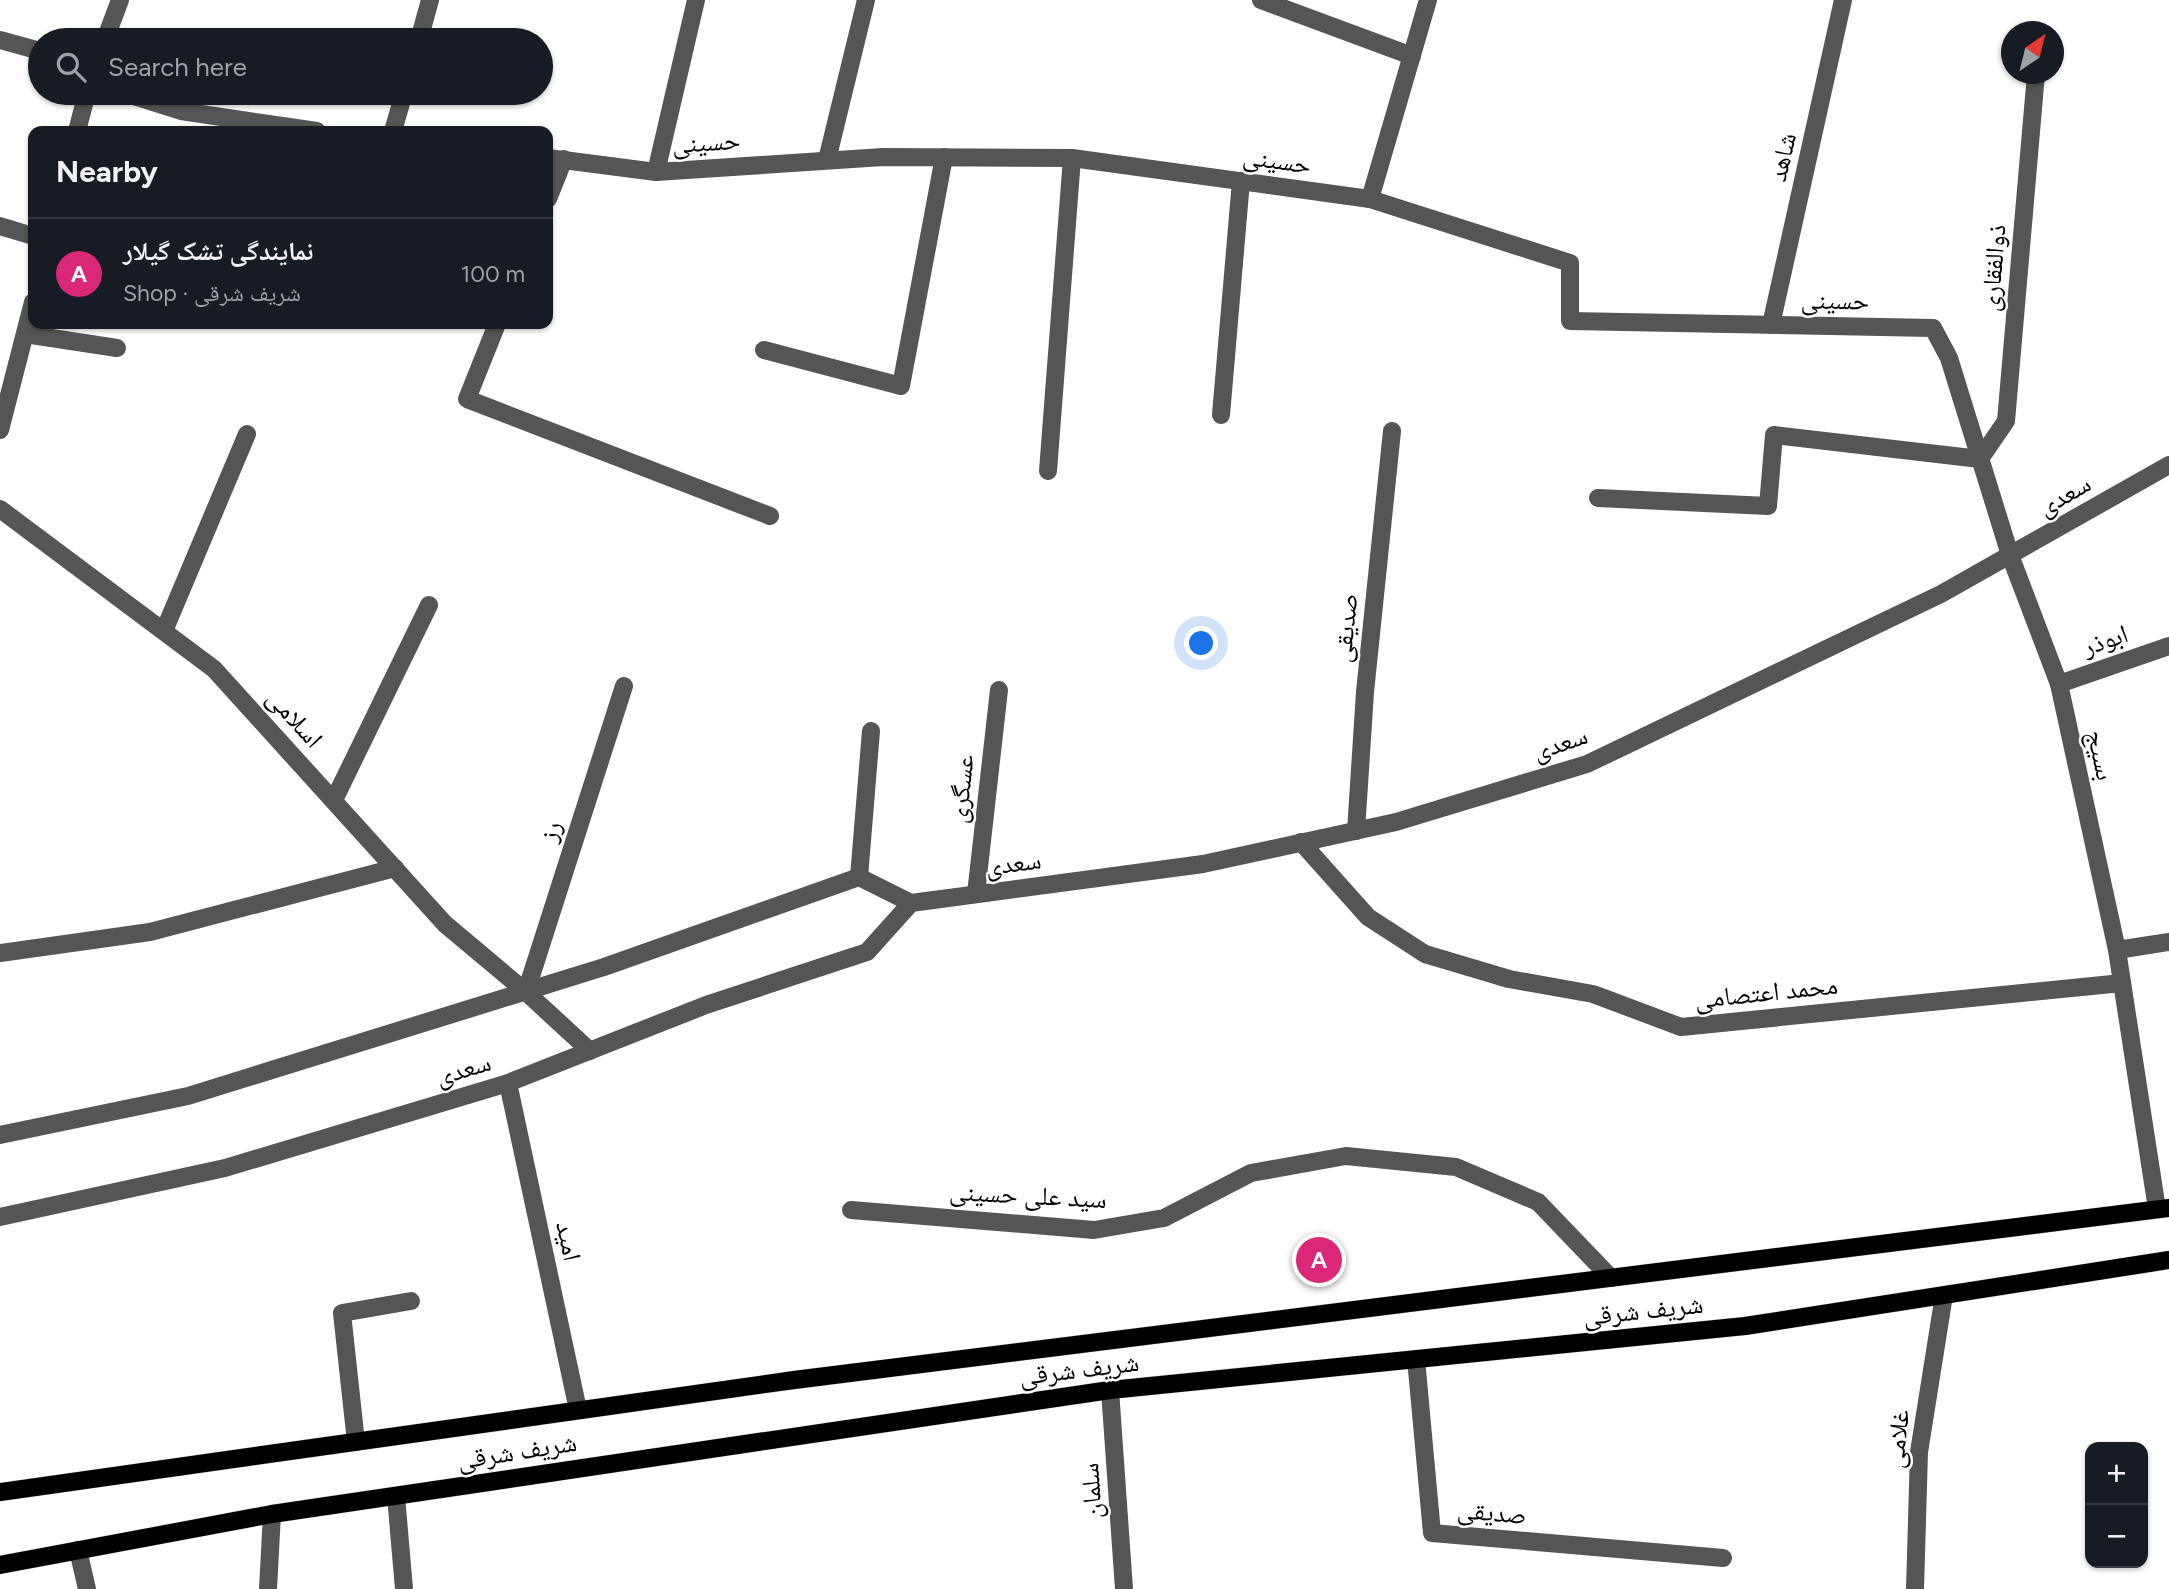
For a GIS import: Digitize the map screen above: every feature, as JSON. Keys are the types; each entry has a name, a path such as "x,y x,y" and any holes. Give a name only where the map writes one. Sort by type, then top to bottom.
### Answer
{"main road":[{"name":"شریف شرقی","path":"0,1492 794,1380 2163,1208"},
{"name":"شریف شرقی","path":"0,1565 272,1514 1110,1390 1745,1326 2168,1263"}],"street":[{"path":"110,28 120,0"},
{"path":"422,28 430,0"},
{"path":"656,172 696,0"},
{"path":"827,160 866,0"},
{"path":"1261,0 1412,56"},
{"path":"1370,199 1429,0"},
{"name":"شاهد","path":"1771,325 1843,0"},
{"path":"0,40 28,48"},
{"name":"ذوالفقاری","path":"1980,459 2006,421 2035,84"},
{"path":"78,126 84,105"},
{"path":"164,105 285,126"},
{"path":"394,126 401,105"},
{"name":"حسینی","path":"556,159 656,172 883,157 1072,158 1370,199 1570,263 1570,321 1933,328"},
{"path":"764,350 901,386 944,157"},
{"path":"1048,471 1072,158"},
{"path":"1221,415 1241,181"},
{"path":"0,226 28,234"},
{"path":"0,430 28,322"},
{"name":"بسیج","path":"1933,328 1950,358 2010,555 2059,684 2117,950 2163,1208"},
{"path":"495,329 467,398 770,516"},
{"path":"25,334 117,348"},
{"name":"صدیقی","path":"1356,831 1365,692 1392,431"},
{"path":"164,631 247,433"},
{"path":"1598,498 1768,506 1774,435 1980,459"},
{"name":"سعدی","path":"0,1217 225,1168 508,1083 706,1005 867,952 911,903 1203,864 1396,822 1587,764 1941,594 2169,465"},
{"name":"اسلامی","path":"0,509 214,669 445,924 526,992 590,1051"},
{"path":"334,800 429,605"},
{"name":"ابوذر","path":"2059,684 2169,646"},
{"name":"رز","path":"526,992 624,686"},
{"name":"عسگری","path":"976,894 999,690"},
{"path":"871,731 859,877 911,903"},
{"name":"محمد اعتصامی","path":"1301,842 1368,917 1425,954 1509,979 1592,994 1681,1027 2122,983"},
{"path":"0,953 150,932 395,868"},
{"name":"سعدی","path":"0,1135 188,1096 604,967 859,877"},
{"path":"2117,950 2169,942"},
{"name":"امید","path":"508,1083 578,1410"},
{"name":"سید علی حسینی","path":"851,1210 1094,1230 1164,1218 1251,1172 1346,1156 1457,1167 1538,1202 1611,1278"},
{"name":"غلامی","path":"1915,1589 1919,1452 1944,1295"},
{"path":"355,1442 342,1313 411,1301"},
{"name":"صدیقی","path":"1416,1359 1432,1533 1723,1558"},
{"name":"سلمان","path":"1110,1390 1124,1589"},
{"path":"396,1496 404,1589"},
{"path":"268,1589 272,1514"},
{"path":"78,1550 87,1589"}],"place":[{"name":"نمایندگی تشک گیلار","path":"1319,1260"}]}
